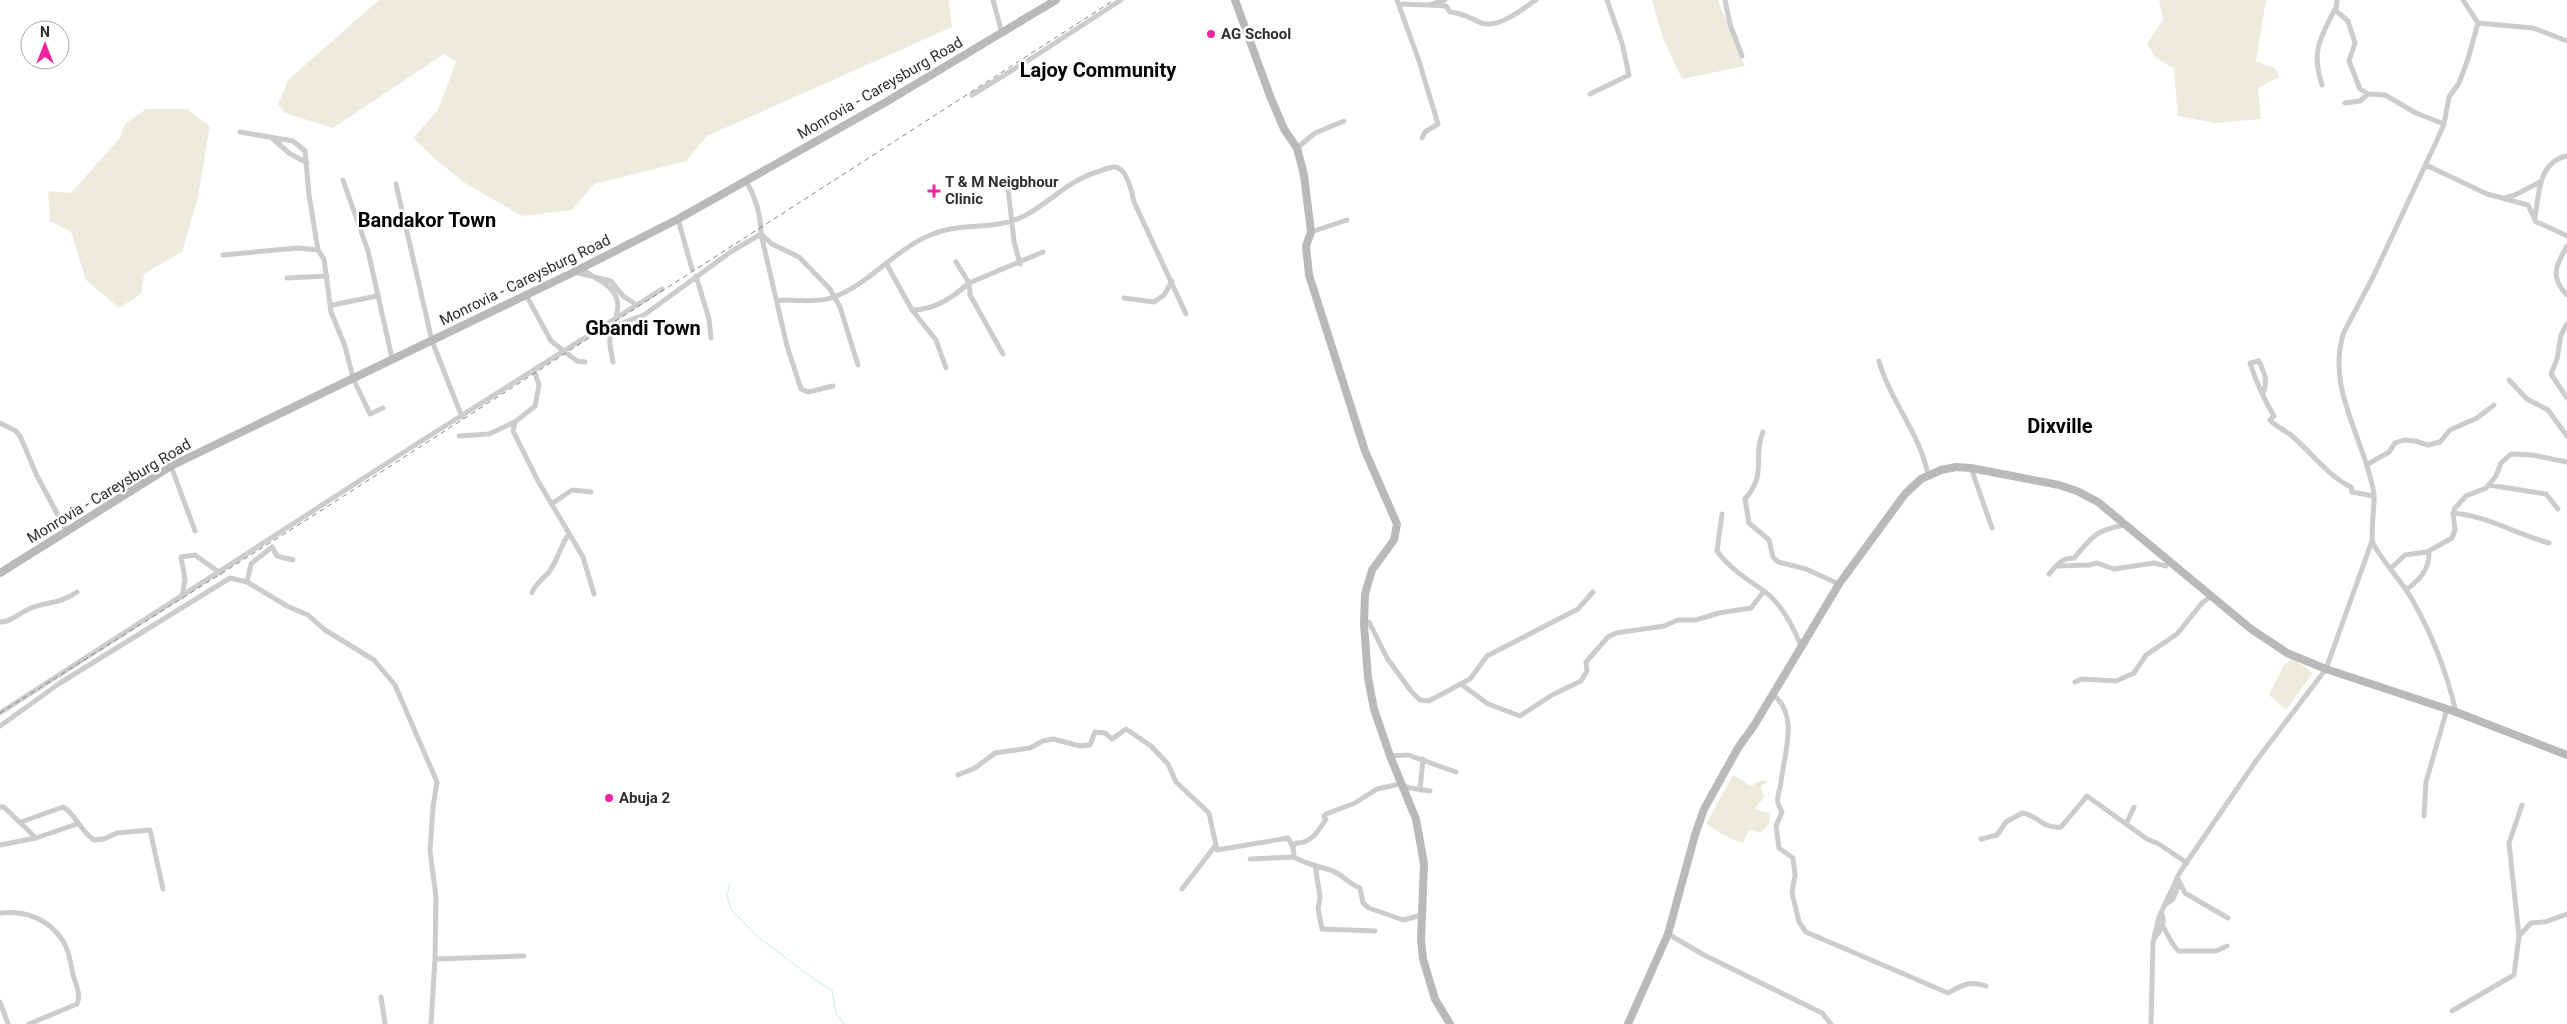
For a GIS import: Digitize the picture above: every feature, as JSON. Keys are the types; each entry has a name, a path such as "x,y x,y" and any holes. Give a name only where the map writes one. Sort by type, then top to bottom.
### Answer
{"main road":[{"name":"Monrovia - Careysburg Road","path":"0,573 171,466 574,272 678,219 1056,0"},
{"path":"1235,0 1270,96 1284,129 1297,148 1304,175 1312,232 1306,246 1309,275 1365,452 1397,524 1394,540 1380,557 1368,581 1364,624 1371,694 1390,756 1416,819 1424,864 1421,940 1425,971 1435,1000 1450,1024"},
{"path":"1628,1024 1668,934 1704,808 1839,584 1905,494 1928,475 1956,467 1971,468 2078,491 2098,502 2251,629 2286,653 2326,669 2456,712 2567,755"}],"street":[{"path":"993,0 1002,33"},
{"path":"972,95 1121,0"},
{"path":"1429,5 1445,0"},
{"path":"1422,138 1425,132 1438,124 1398,2 1446,6 1450,12 1470,16 1480,23 1488,24 1504,21 1536,0"},
{"path":"1590,94 1630,76 1622,43 1607,0"},
{"path":"1725,0 1730,24 1742,56"},
{"path":"2322,85 2316,67 2318,43 2336,7 2337,0"},
{"path":"2151,1024 2153,1012 2151,982 2153,942 2164,905 2177,877 2256,761 2326,669 2372,541 2374,496 2368,464 2345,405 2338,376 2338,349 2344,332 2426,165 2444,124 2450,97 2465,67 2478,23 2463,0"},
{"path":"2336,7 2340,16 2348,21 2355,43 2350,56 2351,67 2360,90 2368,94 2385,95 2416,112 2444,124"},
{"path":"2478,23 2533,28 2567,41"},
{"path":"2345,102 2360,101 2368,94"},
{"path":"1297,148 1315,134 1344,121"},
{"path":"240,132 252,132 273,139 284,139 301,146 305,151 309,195 318,250 324,259 332,305 331,312 345,346 353,378 370,414 383,408"},
{"path":"273,139 289,153 307,163"},
{"path":"2535,218 2540,182 2554,161 2567,156"},
{"path":"2426,165 2487,194 2528,205 2536,222 2546,224 2553,232 2567,236"},
{"path":"777,300 820,300 834,296 878,272 886,263 934,233 1012,221 1025,216 1082,176 1113,167 1118,168 1129,184 1134,202 1186,314"},
{"path":"343,180 368,251 392,358"},
{"path":"1007,180 1014,241 1020,264"},
{"path":"746,181 756,200 761,221 761,234 787,346 801,389 808,392 833,386"},
{"path":"2505,198 2516,195 2540,182"},
{"path":"396,184 432,341 462,417"},
{"path":"678,219 692,269"},
{"path":"1312,232 1347,220"},
{"path":"614,326 644,315 696,276 761,234"},
{"path":"761,234 767,241 802,259 830,289 842,313 858,365"},
{"path":"2567,246 2554,274 2559,287 2567,295"},
{"path":"223,255 298,248 318,250"},
{"path":"912,310 923,310 951,298 969,283 1020,264 1043,252"},
{"path":"956,262 969,283 970,295 1003,354"},
{"path":"886,263 912,310 936,340 946,368"},
{"path":"582,268 591,278 611,281 623,296 638,305"},
{"path":"574,272 608,286 613,292 619,309 610,339 613,362"},
{"path":"287,278 327,276"},
{"path":"696,276 709,319 711,338"},
{"path":"1124,298 1154,302 1164,295 1172,281"},
{"path":"0,713 220,573 284,529 662,289"},
{"path":"526,295 551,341 577,361 585,362"},
{"path":"332,305 378,296"},
{"path":"2567,324 2561,335 2557,359 2551,374 2567,398"},
{"path":"1879,361 1886,380 1918,439 1928,475"},
{"path":"2263,394 2267,382 2265,373 2259,361 2250,363 2256,385 2263,394 2274,416 2270,420 2274,426 2293,437 2339,482 2351,487 2352,492 2374,496"},
{"path":"459,436 489,434 515,422 535,406 539,385 534,370"},
{"path":"2509,380 2527,399 2548,410 2557,425 2567,436"},
{"path":"2368,464 2389,452 2395,443 2415,441 2428,445 2440,442 2450,430 2483,414 2494,405"},
{"path":"515,422 513,432 516,440 582,557 594,594"},
{"path":"0,423 16,431 21,438 37,476 66,530"},
{"path":"1763,432 1757,448 1760,460 1756,485 1745,499 1749,523 1769,540 1773,556 1778,562 1806,568 1839,584"},
{"path":"2489,485 2501,463 2511,454 2532,455 2567,462"},
{"path":"171,466 195,531"},
{"path":"1971,468 1992,528"},
{"path":"2391,568 2406,555 2429,551 2452,538 2455,530 2453,513 2466,496 2489,485 2546,494 2558,510"},
{"path":"552,503 572,490 591,492"},
{"path":"2453,513 2474,515 2525,537 2549,543"},
{"path":"1722,514 1717,551 1724,561 1757,588 1764,591 1788,617 1801,646"},
{"path":"2049,574 2066,558 2074,558 2090,538 2103,531 2125,525"},
{"path":"532,593 534,586 542,581 554,566 562,544 569,534"},
{"path":"2372,541 2406,590 2432,634 2449,684 2456,712"},
{"path":"247,582 251,564 272,547 277,556 294,560"},
{"path":"2406,590 2421,579 2430,560 2429,551"},
{"path":"182,597 185,579 181,557 195,555 220,573"},
{"path":"2056,566 2097,563 2114,569 2154,562 2166,566"},
{"path":"0,726 60,683 230,578 247,582 287,606 308,615 325,630 374,660 395,685 437,782 432,807 430,851 436,897 435,958 430,1024"},
{"path":"1461,684 1488,704 1520,716 1552,695 1581,681 1587,671 1586,662 1608,636 1616,633 1664,626 1678,620 1696,620 1719,613 1751,608 1764,591"},
{"path":"0,622 5,623 27,609 66,600 76,592"},
{"path":"1364,624 1369,622 1387,658 1420,700 1436,698 1470,679 1487,656 1518,642 1527,634 1559,621 1578,609 1593,592"},
{"path":"2075,682 2082,679 2116,681 2134,673 2146,655 2177,634 2202,603 2211,596"},
{"path":"1772,694 1780,700 1789,724 1787,747 1776,796 1782,812 1776,826 1779,848 1793,858 1795,875 1792,893 1796,914 1803,929 1840,948 1899,973 1907,974 1948,993 1969,983 1977,982 1986,986"},
{"path":"2424,816 2426,782 2447,709"},
{"path":"958,776 975,768 995,753 1030,748 1043,741 1053,739 1080,746 1090,745 1095,732 1105,733 1112,740 1126,729 1151,746 1168,764 1176,782 1209,813 1217,850 1288,838 1293,847 1294,857"},
{"path":"1390,756 1408,755 1456,772"},
{"path":"1420,790 1423,759"},
{"path":"1293,847 1296,843 1303,843 1315,835 1326,819 1324,816 1326,814 1355,803 1377,789 1399,781 1404,786 1430,791"},
{"path":"1981,839 1997,835 2006,822 2022,813 2031,815 2047,827 2061,827 2087,796 2126,824 2187,863"},
{"path":"2452,1011 2485,994 2514,975 2520,936 2509,843 2522,805"},
{"path":"0,807 4,807 36,838"},
{"path":"21,822 60,807 67,809 88,837 98,841 118,833 150,830 163,889"},
{"path":"2126,824 2134,807"},
{"path":"0,845 36,838 77,824"},
{"path":"1182,889 1215,846"},
{"path":"1250,859 1294,857 1337,874 1360,888 1363,903 1369,908 1390,914 1396,919 1414,919 1422,915"},
{"path":"1315,865 1320,897 1318,909 1322,929 1374,930"},
{"path":"2177,877 2179,884 2186,894 2228,918"},
{"path":"2164,905 2173,899 2179,884"},
{"path":"2153,942 2163,926 2164,916 2161,912"},
{"path":"0,914 15,913 39,918 64,942 68,954 78,992 76,1004 29,1024"},
{"path":"2520,936 2531,923 2545,922 2567,914"},
{"path":"2163,926 2171,937 2175,948 2179,951 2216,951 2227,946"},
{"path":"1668,934 1704,955 1822,1013 1831,1024"},
{"path":"435,958 524,956"},
{"path":"381,997 385,1024"},
{"path":"0,1002 8,1024"}],"shaded area":[{"path":"379,0 949,0 952,27 707,136 686,161 594,184 572,210 522,216 465,183 413,138 438,110 456,62 444,54 333,128 285,113 278,104 289,79"},
{"path":"1652,0 1718,0 1745,66 1682,79 1662,36"},
{"path":"2159,0 2266,0 2256,61 2276,69 2279,77 2258,88 2261,119 2215,123 2178,116 2174,69 2155,57 2147,44 2163,19"},
{"path":"146,109 187,109 210,126 198,197 182,252 144,274 141,294 119,308 86,280 71,232 50,221 48,191 71,193 119,139 125,124"},
{"path":"2293,658 2313,673 2286,710 2269,695 2284,665"},
{"path":"1733,775 1751,786 1760,781 1768,781 1760,787 1764,797 1755,809 1770,813 1769,823 1761,833 1749,830 1743,843 1725,836 1706,824"}],"waterway":[{"path":"730,884 727,895 731,909 758,937 815,980 832,990 836,1013 844,1024"}],"railway":[{"path":"0,713 322,510 1114,0"}],"place":[{"name":"AG School","path":"1211,34"},
{"name":"T & M Neigbhour Clinic","path":"934,191"},
{"name":"Abuja 2","path":"609,798"}],"district":[{"name":"Lajoy Community","path":"1098,70"},
{"name":"Bandakor Town","path":"427,220"},
{"name":"Gbandi Town","path":"643,328"},
{"name":"Dixville","path":"2060,426"}]}
